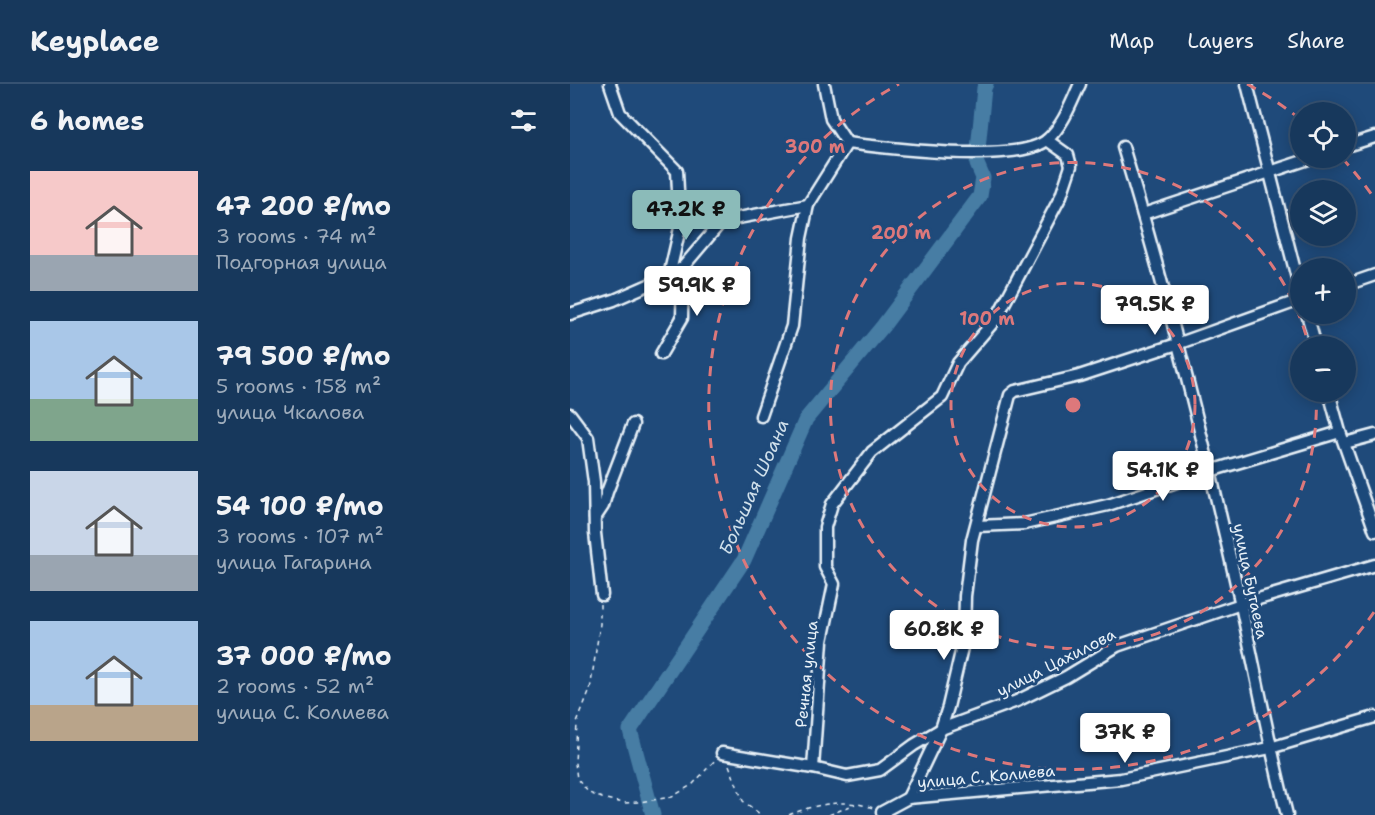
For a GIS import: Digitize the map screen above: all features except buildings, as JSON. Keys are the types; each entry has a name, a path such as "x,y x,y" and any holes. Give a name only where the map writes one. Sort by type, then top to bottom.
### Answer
{"street":[{"path":"610,84 620,113 676,171 680,228 669,276"},
{"path":"824,84 831,119 847,143 900,149 995,152 1035,148 1047,140 1064,120 1080,84"},
{"path":"1247,84 1292,258"},
{"path":"1356,143 1375,137"},
{"name":"Речная улица","path":"813,768 822,640 834,584 825,567 825,527 832,504 872,452 942,397 958,363 996,319 1061,196 1071,166 1068,155 1047,140"},
{"path":"761,416 792,326 801,238 808,204 847,143"},
{"name":"улица Бутаева","path":"1123,147 1143,214 1210,471 1241,604 1270,748 1287,815"},
{"path":"1143,214 1290,165"},
{"path":"570,314 614,300 669,276 683,267 722,221 808,204"},
{"path":"662,354 682,318 683,267"},
{"path":"1356,282 1375,275"},
{"path":"908,798 941,729 964,639 965,596 972,540 1008,400 1015,391 1079,376 1290,304"},
{"path":"1332,402 1375,531"},
{"path":"570,414 588,438 594,482 602,595"},
{"path":"595,518 603,506 606,492 633,424"},
{"path":"977,526 1024,524 1108,505 1210,471 1341,432"},
{"path":"1345,443 1375,435"},
{"name":"улица Цахилова","path":"722,753 847,776 880,770 941,729 1017,701 1065,677 1117,646 1241,604 1375,565"},
{"name":"улица С. Колиева","path":"884,813 908,798 1121,779 1270,748 1375,717"}],"path":[{"path":"602,595 590,690 577,723 575,763 577,778 589,793 624,803 672,797 693,784 722,753 743,801 761,815"},
{"path":"789,815 812,806 858,803 884,813"},
{"path":"829,815 858,803"}],"waterway":[{"path":"978,149 986,84"},
{"name":"Большая Шоана","path":"653,815 630,730 744,560 806,419 883,326 980,196 983,178 977,164"}]}
